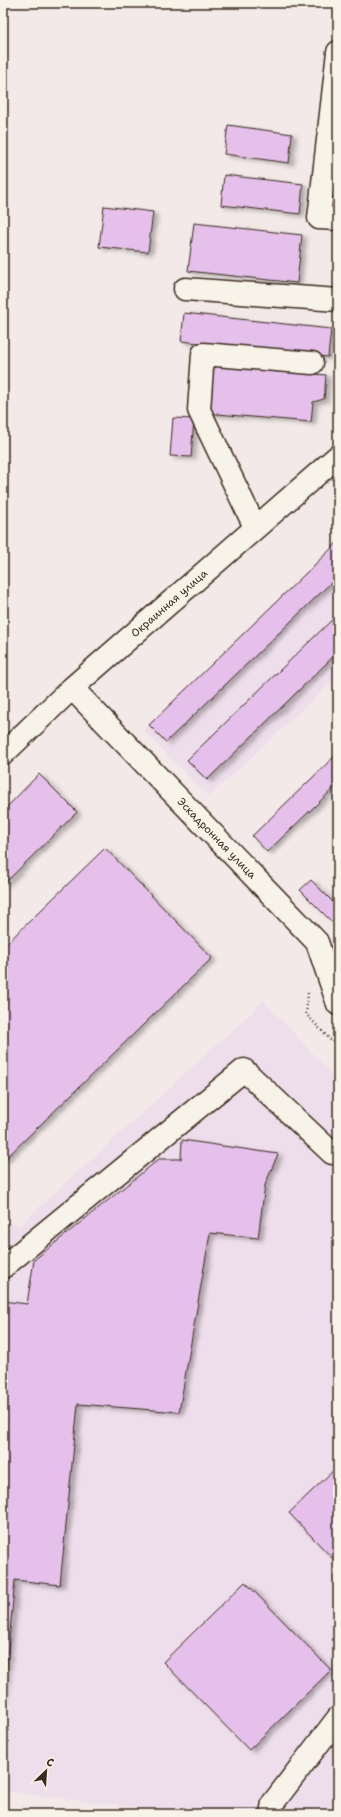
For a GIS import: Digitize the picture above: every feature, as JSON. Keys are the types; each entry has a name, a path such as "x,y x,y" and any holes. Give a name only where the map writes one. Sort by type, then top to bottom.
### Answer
{"street":[{"path":"338,52 319,218 338,220"},
{"path":"185,289 338,300"},
{"path":"255,527 199,410 203,354 312,363"},
{"name":"Окраинная улица","path":"3,754 72,688 338,456"},
{"name":"Эскадронная улица","path":"72,688 317,942 334,981 338,1004"},
{"path":"3,1267 244,1070 332,1153"},
{"path":"271,1814 273,1802 338,1718"}],"shaded area":[{"path":"338,542 338,676 209,797 143,730"},
{"path":"264,1001 338,1081 338,1814 187,1814 3,1791 3,1222 20,1225"}],"building":[{"path":"228,125 292,134 289,163 224,154"},
{"path":"224,175 303,184 300,214 221,205"},
{"path":"104,206 153,212 148,252 99,247"},
{"path":"194,223 302,235 297,283 188,271"},
{"path":"184,313 331,329 328,357 181,341"},
{"path":"209,365 326,375 324,399 313,402 311,422 205,413"},
{"path":"173,418 194,419 191,457 170,456"},
{"path":"338,542 338,576 166,742 149,725"},
{"path":"338,614 338,652 207,780 187,760"},
{"path":"338,753 338,784 267,852 252,836"},
{"path":"39,774 77,812 3,885 3,811"},
{"path":"105,848 212,958 3,1161 3,947"},
{"path":"311,880 338,907 338,928 300,890"},
{"path":"182,1140 278,1154 265,1185 258,1238 210,1233 179,1412 78,1404 60,1585 15,1580 3,1701 3,1301 27,1304 34,1260 159,1159 181,1159"},
{"path":"338,1466 338,1564 289,1513"},
{"path":"245,1582 331,1670 249,1750 163,1662"}]}
